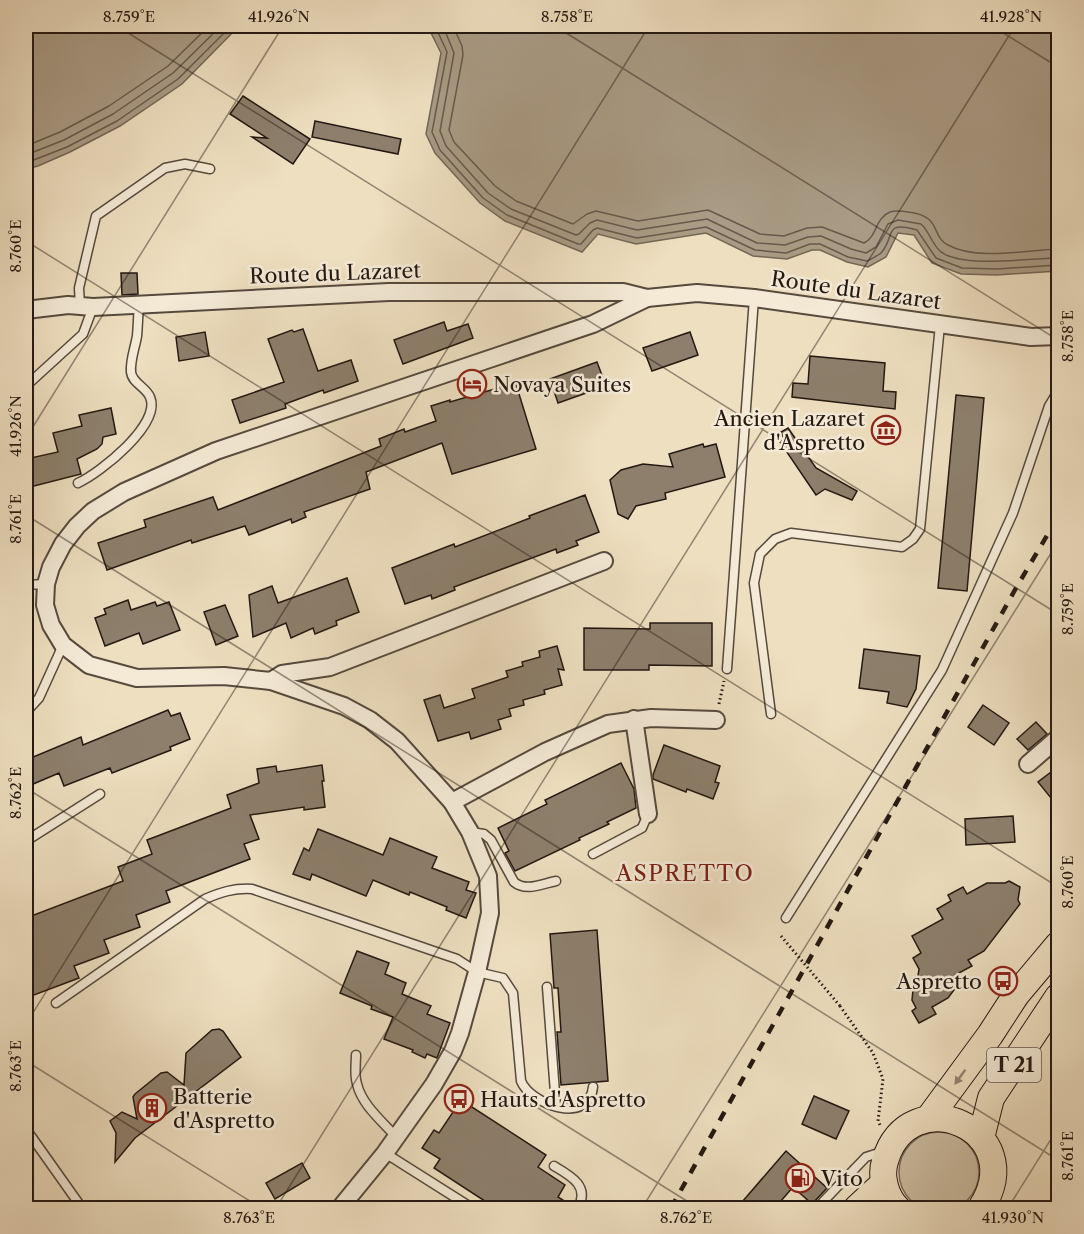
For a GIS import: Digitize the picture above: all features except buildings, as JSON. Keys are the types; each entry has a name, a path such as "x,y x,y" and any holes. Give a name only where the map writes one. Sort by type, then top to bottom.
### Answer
{"main road":[{"name":"T 21","path":"929,1118 990,1035 1016,995 1059,945"},
{"name":"T 21","path":"981,1138 991,1098 1059,997"},
{"path":"897,1209 884,1183 884,1166 888,1150 905,1129 929,1118 949,1118 966,1125 981,1138 989,1150 993,1165 993,1180 989,1195 981,1209"},
{"path":"857,1209 884,1183"}],"street":[{"name":"Route du Lazaret","path":"26,310 68,305 86,307 401,292 623,292 647,298 697,293 754,298 1031,337 1059,336"},
{"name":"Route du Lazaret","path":"46,584 51,567 63,544 77,526 93,511 124,492 216,451 593,324 647,298"},
{"path":"271,681 282,674 330,668 604,561"},
{"path":"46,584 45,605 51,625 63,645 89,665 137,678 224,676 271,681 344,706 370,720 397,741 452,802 470,831 485,867 490,913 460,1033 453,1051 434,1084 385,1153 340,1209"},
{"path":"452,802 566,742 608,723 634,719 716,720"},
{"path":"634,719 648,814"},
{"path":"1028,764 1059,738"}],"lane":[{"path":"26,386 83,334 86,307 80,288 96,216 165,168 185,164 210,169"},
{"path":"727,669 754,298"},
{"path":"78,483 95,474 132,440 150,416 153,407 150,396 132,377 131,371 137,336 139,304"},
{"path":"771,714 754,583 760,554 775,539 791,533 902,547 913,538 920,529 940,325"},
{"path":"786,918 942,670 1013,513 1049,406 1059,391"},
{"path":"26,585 46,584"},
{"path":"26,712 39,698 63,645"},
{"path":"26,841 100,794"},
{"path":"593,854 642,828 648,814"},
{"path":"470,831 484,834 491,840 519,887 527,888 556,881"},
{"path":"56,1002 186,910 223,891 239,888 252,889 457,959 477,972 503,978 513,993 520,1081 524,1089 533,1096 562,1109 586,1105 593,1087"},
{"path":"547,987 556,1106"},
{"path":"356,1055 356,1083 373,1112 396,1137"},
{"path":"26,1129 82,1209"},
{"path":"817,1209 866,1157 888,1150"},
{"path":"385,1153 472,1209"},
{"path":"554,1166 573,1177 580,1185 583,1194 578,1209"}],"path":[{"path":"716,720 727,669"},
{"path":"781,936 840,1006 873,1053 883,1079 879,1121 888,1150"}],"shaded area":[{"path":"939,1132 954,1135 967,1144 976,1157 979,1172 976,1187 967,1200 954,1209 939,1212 924,1209 911,1200 902,1187 899,1172 902,1157 911,1144 924,1135"}],"water":[{"path":"26,26 239,26 182,84 120,126 70,152 26,169"},
{"path":"417,26 1058,26 1058,271 997,275 961,274 932,263 914,235 898,233 886,257 868,267 847,262 820,250 812,250 787,259 753,256 706,233 636,244 598,234 582,252 505,221 480,203 435,153 426,134 441,53 431,33"}],"railway":[{"path":"671,1208 1016,588 1058,517"}],"place":[{"name":"Novaya Suites","path":"472,384"},
{"name":"Ancien Lazaret d'Aspretto","path":"886,430"},
{"name":"Aspretto","path":"1003,981"},
{"name":"Hauts d'Aspretto","path":"459,1099"},
{"name":"Batterie d'Aspretto","path":"152,1108"},
{"name":"Vito","path":"800,1178"}],"district":[{"name":"ASPRETTO","path":"685,873"}]}
